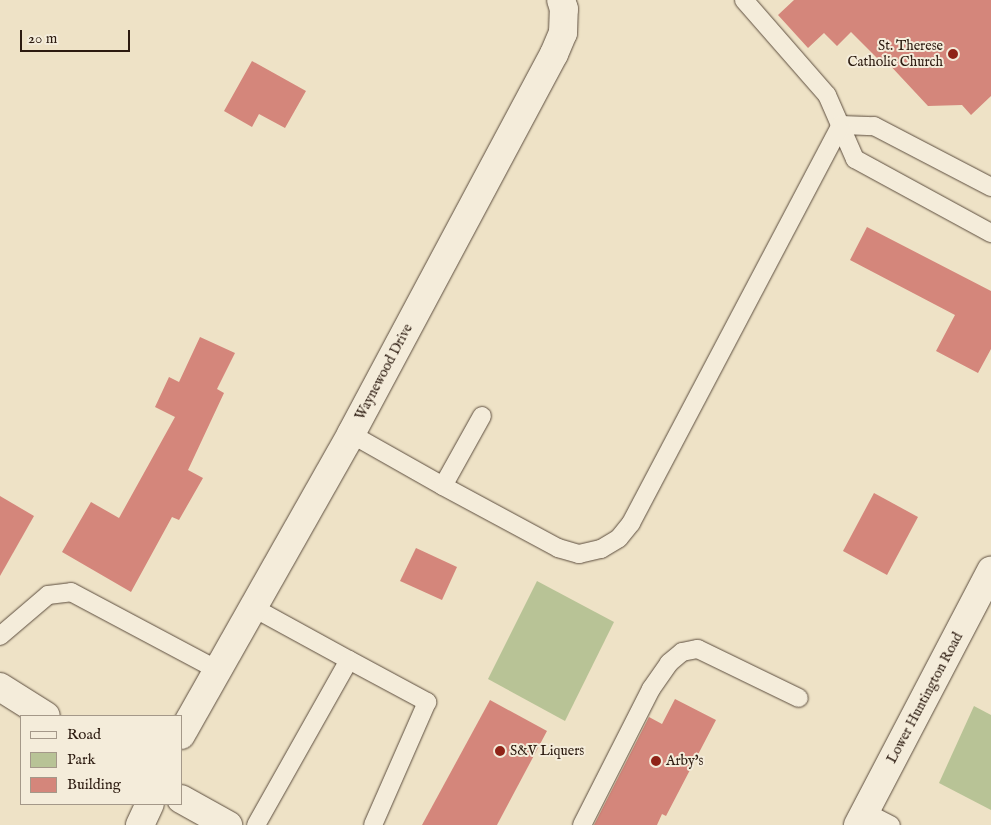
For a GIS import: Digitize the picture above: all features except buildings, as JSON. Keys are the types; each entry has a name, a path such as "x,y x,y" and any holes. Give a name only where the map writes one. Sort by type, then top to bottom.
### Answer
{"street":[{"name":"Waynewood Drive","path":"182,733 351,434 554,54 563,33 564,10 561,0"},
{"name":"Lower Huntington Road","path":"862,818 991,571"},
{"path":"0,687 44,715"},
{"path":"182,800 228,825"},
{"path":"140,825 150,805"}],"lane":[{"path":"744,0 827,95 855,159 991,233"},
{"path":"351,434 558,548 578,554 601,549 619,538 631,523 841,125"},
{"path":"841,125 874,126 991,187"},
{"path":"443,486 482,416"},
{"path":"0,636 48,594 72,592 218,670"},
{"path":"254,608 427,702 373,825"},
{"path":"582,825 651,689 669,663 682,652 698,649 799,698"},
{"path":"256,825 349,660"},
{"path":"862,818 891,825"}],"green space":[{"path":"537,581 614,622 565,721 488,679"},
{"path":"974,706 991,715 991,810 939,783"}],"place":[{"name":"St. Therese Catholic Church","path":"953,54"},
{"name":"S&V Liquers","path":"500,751"},
{"name":"Arby's","path":"656,761"}]}
